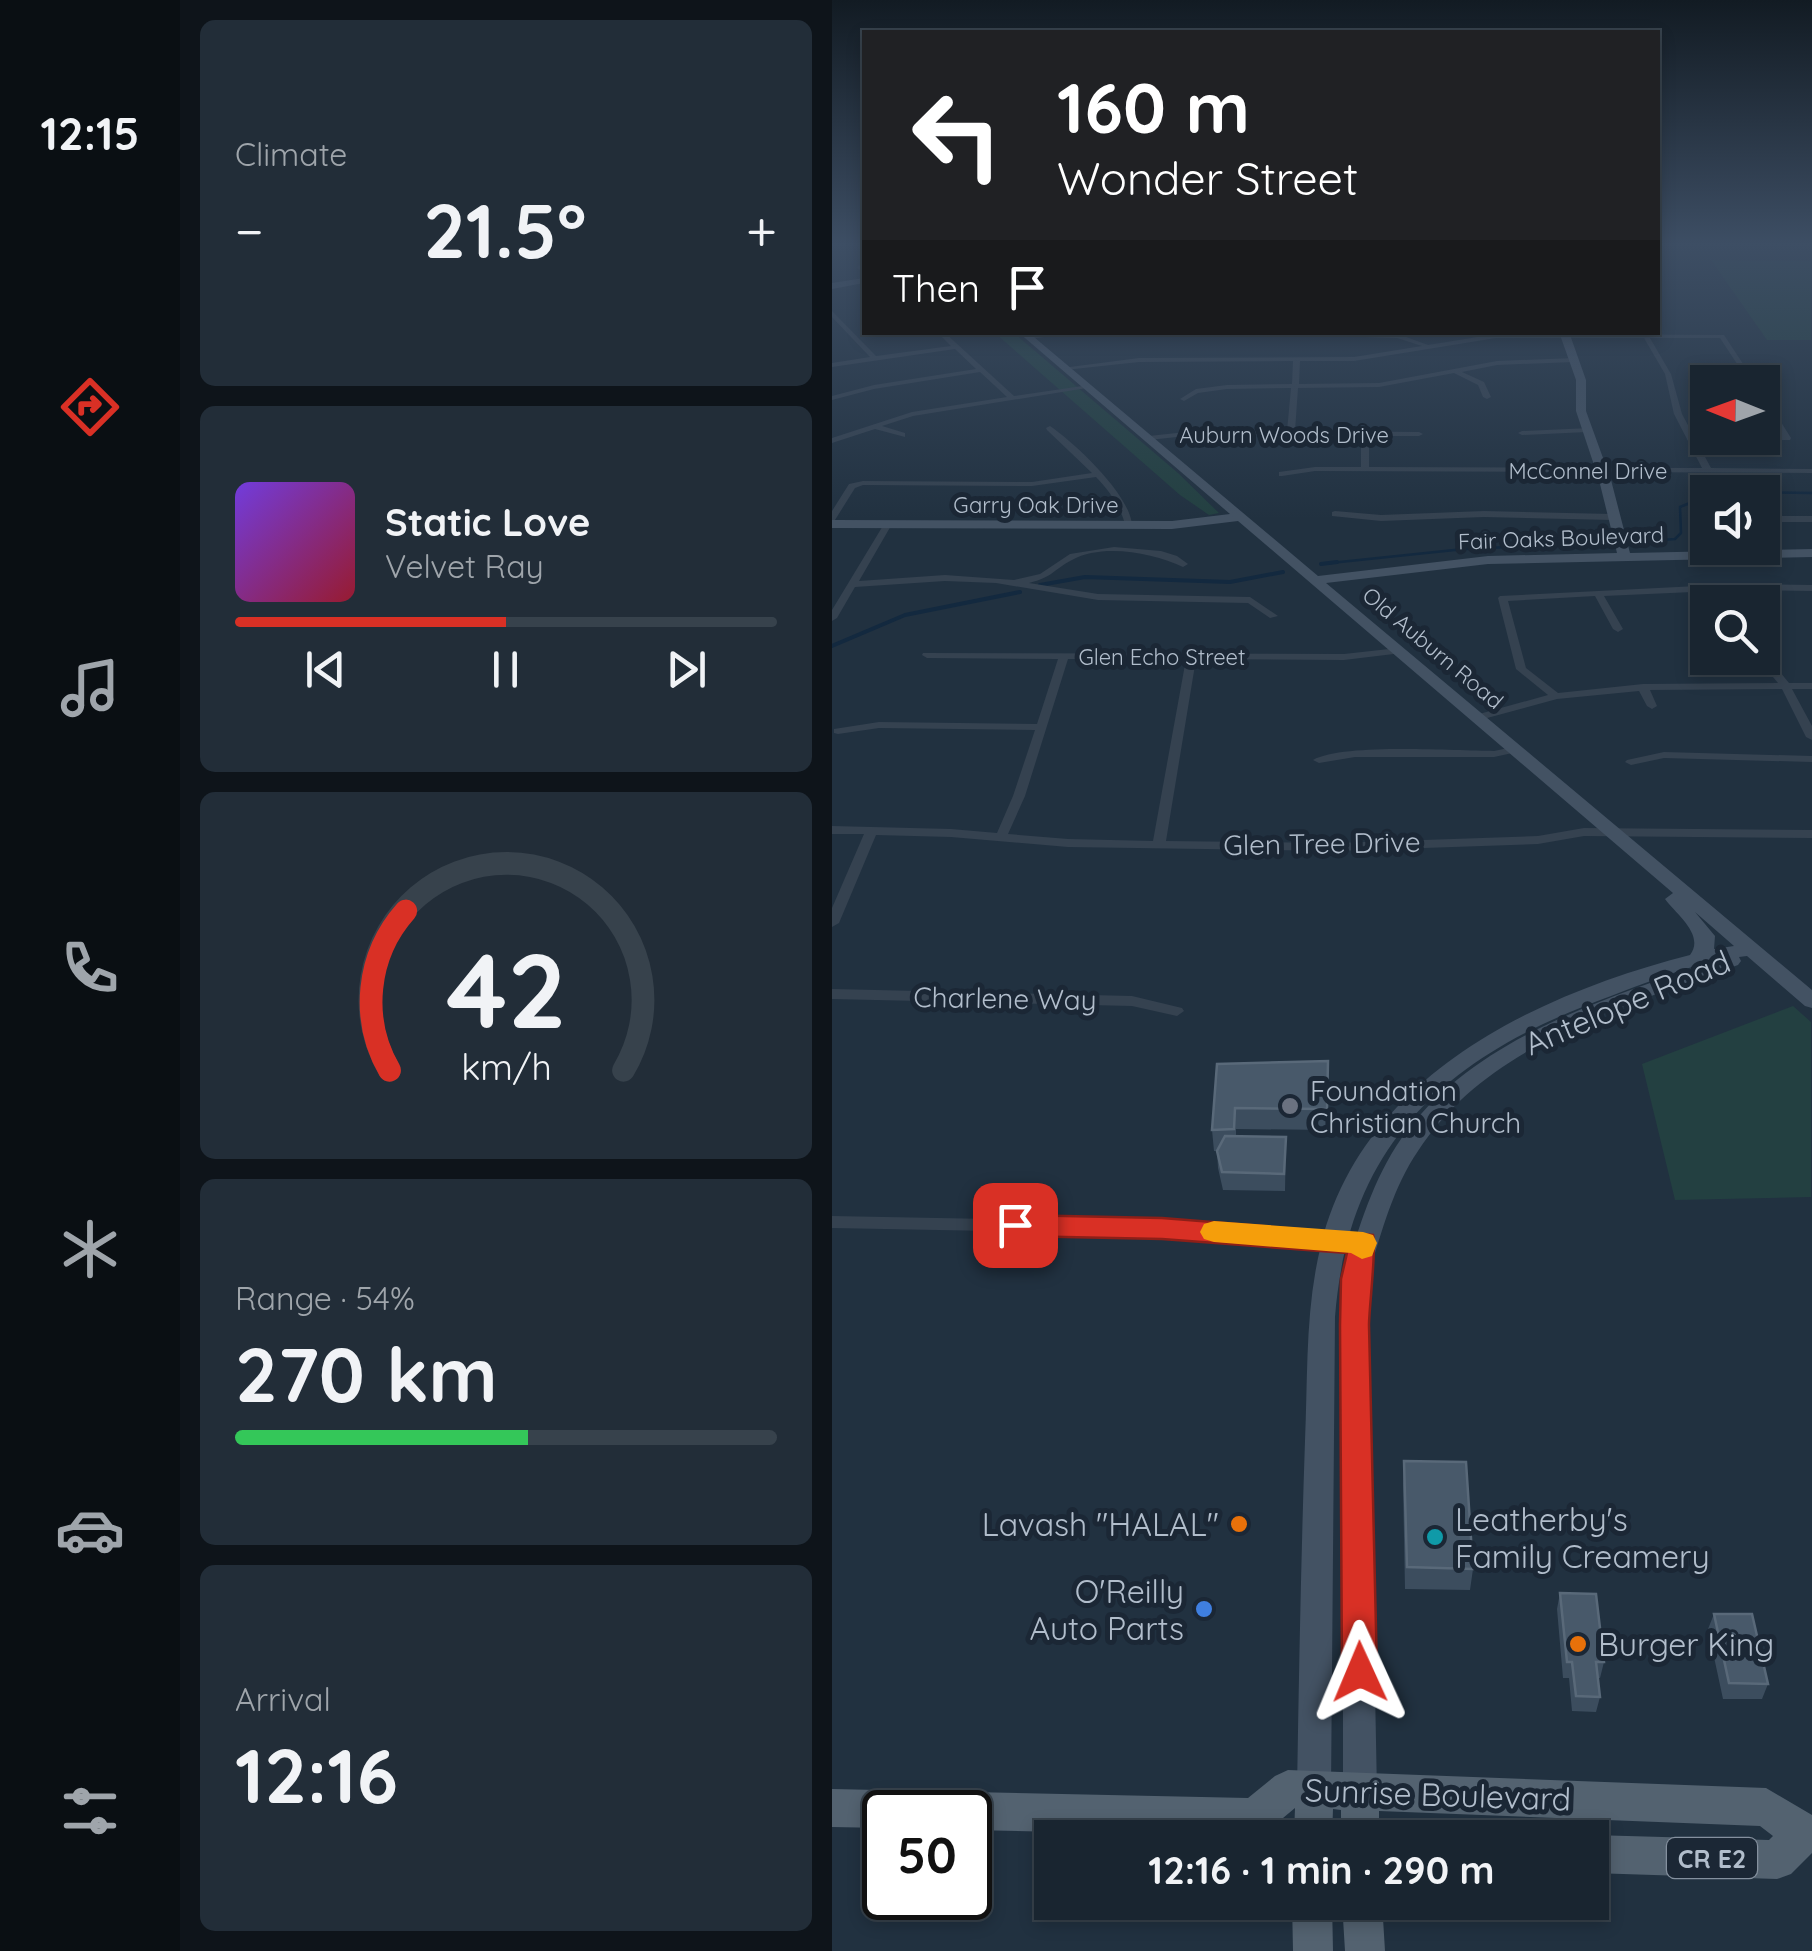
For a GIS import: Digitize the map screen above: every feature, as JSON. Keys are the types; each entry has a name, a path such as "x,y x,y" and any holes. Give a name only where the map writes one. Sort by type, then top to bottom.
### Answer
{"main road":[{"name":"Old Auburn Road","path":"1027,337 1812,1001"},
{"path":"1566,337 1581,380 1580,408 1624,555"},
{"name":"Garry Oak Drive","path":"832,522 1129,526 1240,517"},
{"name":"Fair Oaks Boulevard","path":"1780,551 1812,553"},
{"name":"Fair Oaks Boulevard","path":"1314,580 1453,562 1690,553"},
{"path":"1657,871 1670,895 1705,936 1705,948 1698,957"},
{"name":"Antelope Road","path":"1360,1820 1355,1279 1348,1242 1350,1193 1381,1138 1413,1100 1458,1061 1502,1032 1698,957 1750,950"},
{"name":"Antelope Road","path":"1313,1820 1323,1324 1348,1242 1412,1136 1465,1082 1558,1024 1731,961 1750,950"},
{"name":"Sunrise Boulevard","path":"1270,1820 1288,1789 1766,1807 1806,1834 1777,1860 1609,1855"},
{"name":"Sunrise Boulevard","path":"832,1808 1106,1820"},
{"path":"1312,1920 1312,1951"},
{"path":"1363,1920 1365,1951"}],"street":[{"path":"854,337 874,358"},
{"path":"946,337 1012,398"},
{"path":"1406,337 1426,345"},
{"path":"1065,368 1371,357 1486,337"},
{"path":"1647,337 1668,374 1678,414 1690,437"},
{"path":"1723,337 1741,365"},
{"path":"832,365 956,346"},
{"path":"1291,434 1298,360"},
{"path":"1184,399 1196,392 1226,387 1379,384 1510,361 1574,360"},
{"path":"832,398 874,387 982,370"},
{"path":"1457,372 1481,384 1487,398"},
{"path":"1379,384 1388,395"},
{"path":"832,441 912,414 1089,387"},
{"path":"872,426 902,435"},
{"path":"1050,428 1127,507 1129,526"},
{"path":"1522,433 1587,430"},
{"name":"Auburn Woods Drive","path":"1149,438 1195,433 1419,434"},
{"path":"1365,434 1366,470"},
{"path":"1700,455 1708,471"},
{"name":"McConnel Drive","path":"1282,474 1315,469 1812,471"},
{"path":"918,483 926,470"},
{"path":"832,522 852,486 1032,484 1096,475"},
{"path":"1335,514 1381,518 1484,514 1612,517"},
{"path":"1780,518 1812,519"},
{"path":"834,617 888,524"},
{"path":"1014,583 1047,574 1063,560 1097,552 1159,552 1172,554 1183,564"},
{"path":"854,584 945,578 1014,583 1048,592 1098,597 1250,600 1273,616"},
{"path":"1780,588 1812,588"},
{"path":"1556,696 1521,669 1503,598 1690,589"},
{"path":"1598,594 1618,630"},
{"name":"Glen Echo Street","path":"927,655 1344,658 1398,650"},
{"path":"1002,837 1064,656"},
{"path":"1159,844 1191,657"},
{"path":"1776,675 1812,737"},
{"path":"1643,686 1652,706"},
{"path":"1476,718 1556,696 1643,686 1812,686"},
{"path":"838,731 879,725 1041,727"},
{"path":"1319,760 1355,754 1494,754 1513,750"},
{"path":"1631,762 1664,755 1812,759"},
{"name":"Glen Tree Drive","path":"832,830 1159,844 1378,846 1538,840 1584,832 1812,834"},
{"path":"832,923 871,834"},
{"name":"Charlene Way","path":"832,994 1132,1001 1177,1012"},
{"path":"832,1222 1162,1228 1348,1242"}],"green space":[{"path":"1000,337 1019,337 1219,513 1209,515 1180,495"},
{"path":"1765,337 1811,337 1811,340"},
{"path":"1793,1006 1811,1022 1811,1197 1675,1200 1642,1064"}],"building":[{"path":"1328,1061 1327,1109 1235,1108 1234,1129 1212,1130 1217,1064"},
{"path":"1225,1136 1286,1137 1284,1174 1222,1172 1217,1151"},
{"name":"Leatherby's Family Creamery","path":"1404,1461 1466,1462 1473,1569 1407,1567"},
{"name":"Burger King","path":"1560,1593 1596,1594 1604,1662 1596,1662 1600,1697 1576,1696 1572,1662 1567,1662"},
{"path":"1714,1614 1752,1614 1768,1684 1729,1683"}],"waterway":[{"path":"1780,493 1812,493"},
{"path":"1638,542 1675,539 1681,533 1680,507 1690,503"},
{"path":"1337,562 1321,564 1464,549 1605,543"},
{"path":"1040,585 1085,577 1230,582 1283,572"},
{"path":"832,646 905,615 1020,592"}],"slow traffic":[{"path":"1214,1232 1363,1243 1362,1248"}],"place":[{"name":"Foundation Christian Church","path":"1290,1106"},
{"name":"Lavash \"HALAL\"","path":"1239,1524"},
{"name":"Leatherby's Family Creamery","path":"1435,1537"},
{"name":"O'Reilly Auto Parts","path":"1204,1609"},
{"name":"Burger King","path":"1578,1644"}],"route":[{"path":"1015,1225 1162,1228 1363,1243 1355,1279 1354,1325 1360,1672"}]}
